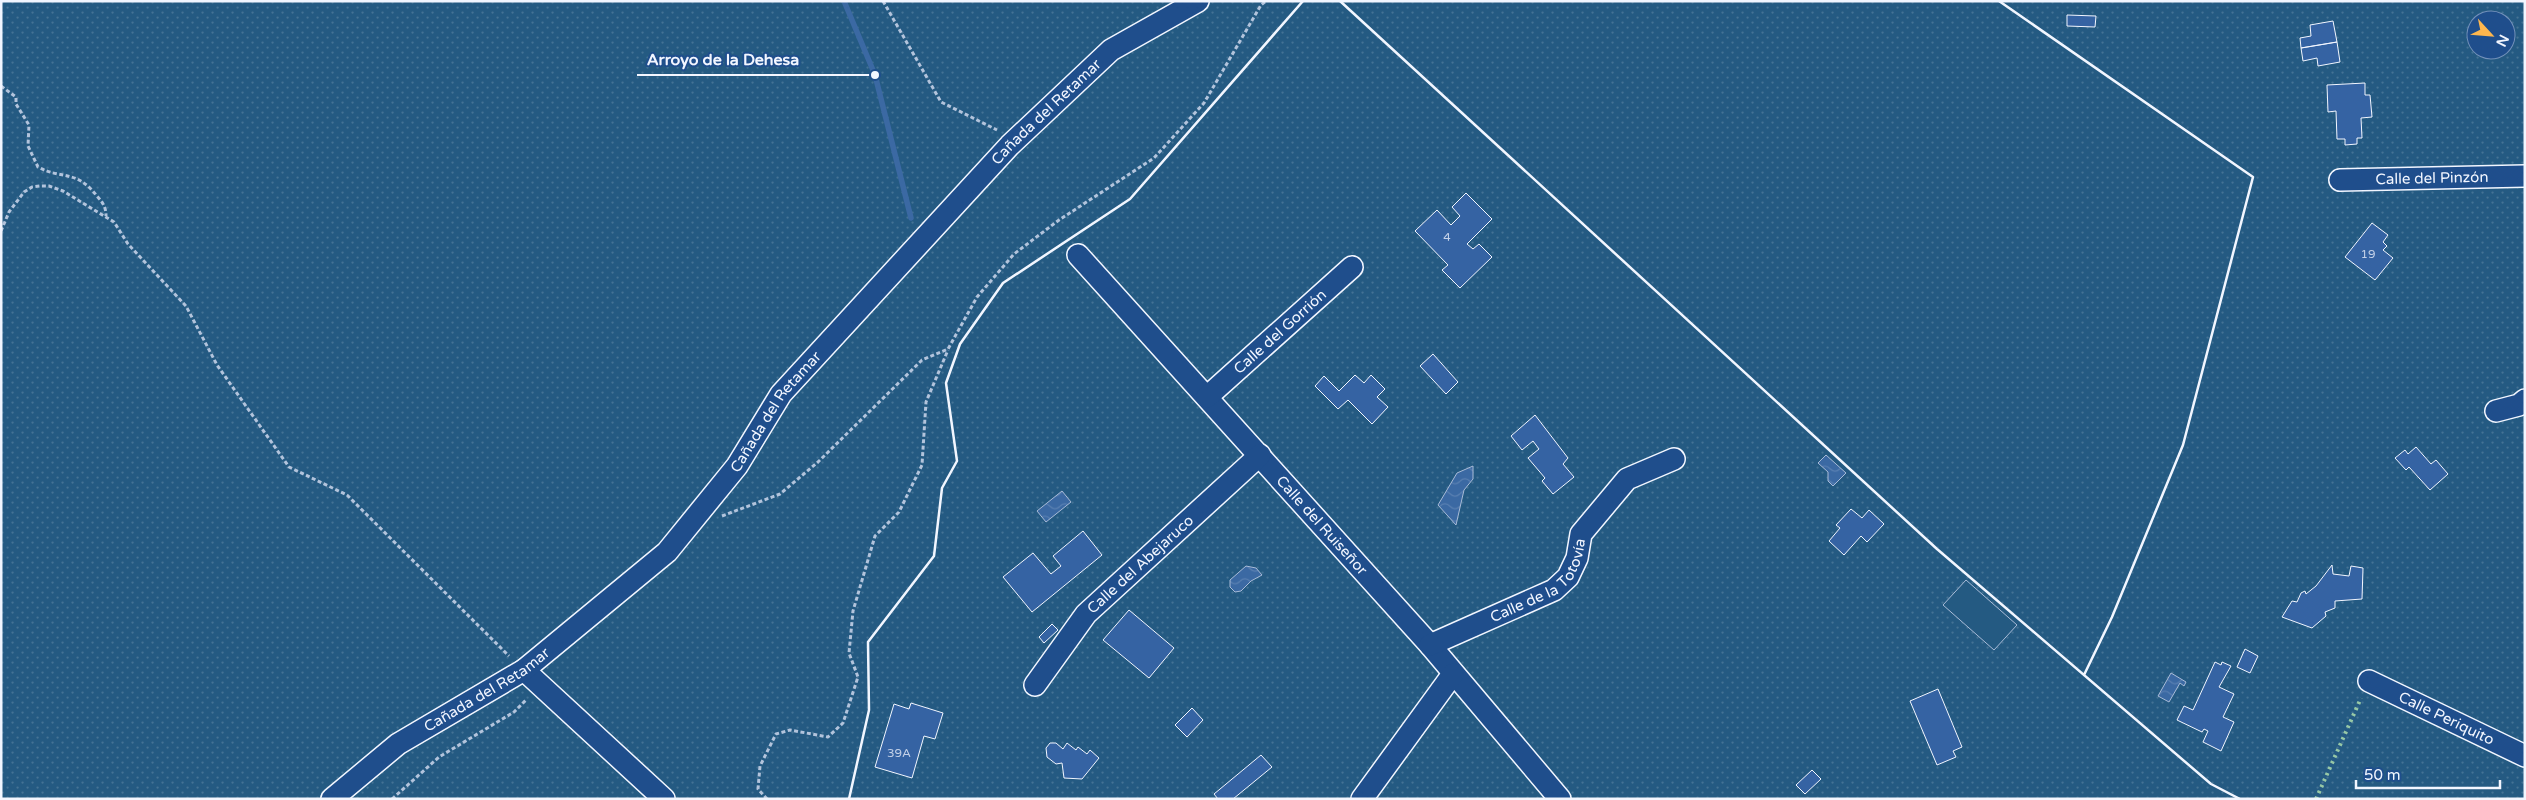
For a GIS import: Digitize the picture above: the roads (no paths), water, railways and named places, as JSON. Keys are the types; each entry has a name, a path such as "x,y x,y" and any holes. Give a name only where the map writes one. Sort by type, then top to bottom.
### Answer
{"street":[{"name":"Cañada del Retamar","path":"332,799 398,744 524,670 666,552 737,466 781,394 1010,146 1111,50 1198,1"},
{"name":"Calle del Pinzón","path":"2340,180 2525,176"},
{"name":"Calle del Ruiseñor","path":"1078,255 1260,454 1430,645 1560,799"},
{"name":"Calle del Gorrión","path":"1207,397 1352,267"},
{"path":"2496,411 2519,405 2525,400"},
{"name":"Calle del Abejaruco","path":"1035,685 1086,614 1260,454"},
{"name":"Calle de la Totovía","path":"1430,645 1554,590 1568,577 1577,558 1581,534 1627,479 1674,459"},
{"path":"524,670 664,799"},
{"path":"1362,799 1453,674"},
{"name":"Calle Periquito","path":"2369,681 2525,756"}],"water":[{"path":"1826,455 1846,473 1833,486 1828,481 1828,472 1818,463"},
{"path":"1473,466 1473,479 1464,490 1456,525 1438,505 1457,473"},
{"path":"1062,491 1071,502 1046,522 1037,511"},
{"path":"1246,566 1256,568 1262,575 1251,581 1241,591 1235,592 1230,587 1230,580"},
{"path":"2171,673 2186,682 2184,686 2180,683 2169,702 2158,696"}],"waterway":[{"path":"844,1 875,75 911,218"}],"place":[{"name":"Arroyo de la Dehesa","path":"875,75"}]}
